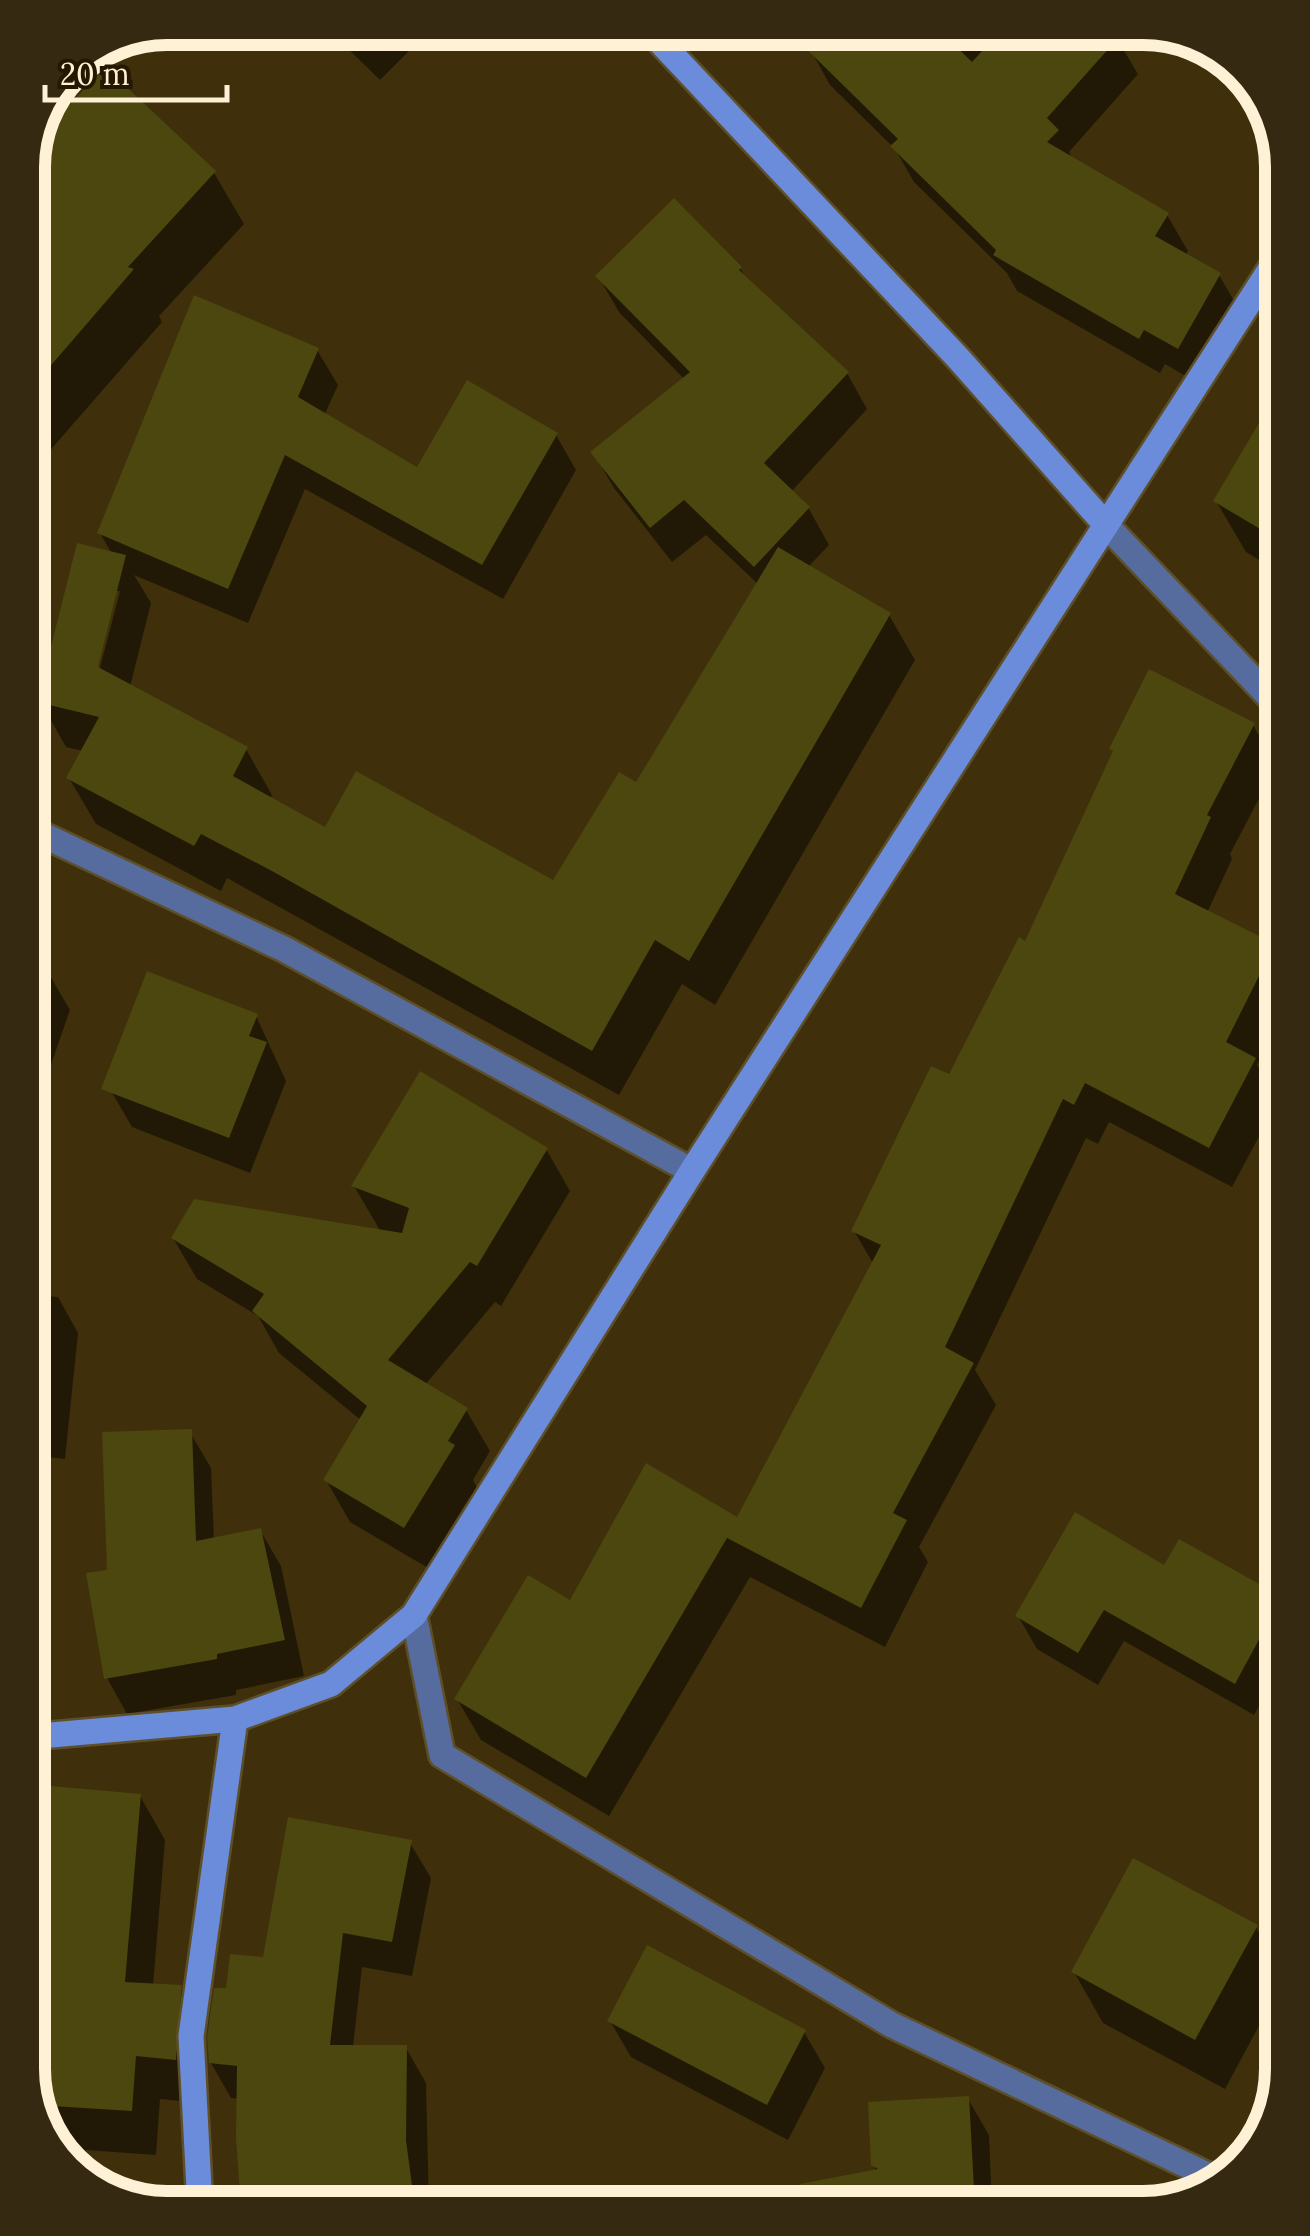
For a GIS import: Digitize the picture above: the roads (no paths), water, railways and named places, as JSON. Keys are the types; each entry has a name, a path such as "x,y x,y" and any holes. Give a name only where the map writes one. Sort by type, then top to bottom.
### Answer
{"street":[{"path":"663,45 1265,692"},
{"path":"45,1736 235,1719 331,1684 414,1615 692,1170 1265,277"},
{"path":"45,836 284,949 692,1170"},
{"path":"414,1615 442,1756 892,2025 1205,2173"},
{"path":"199,2191 191,2036 235,1719"}]}
